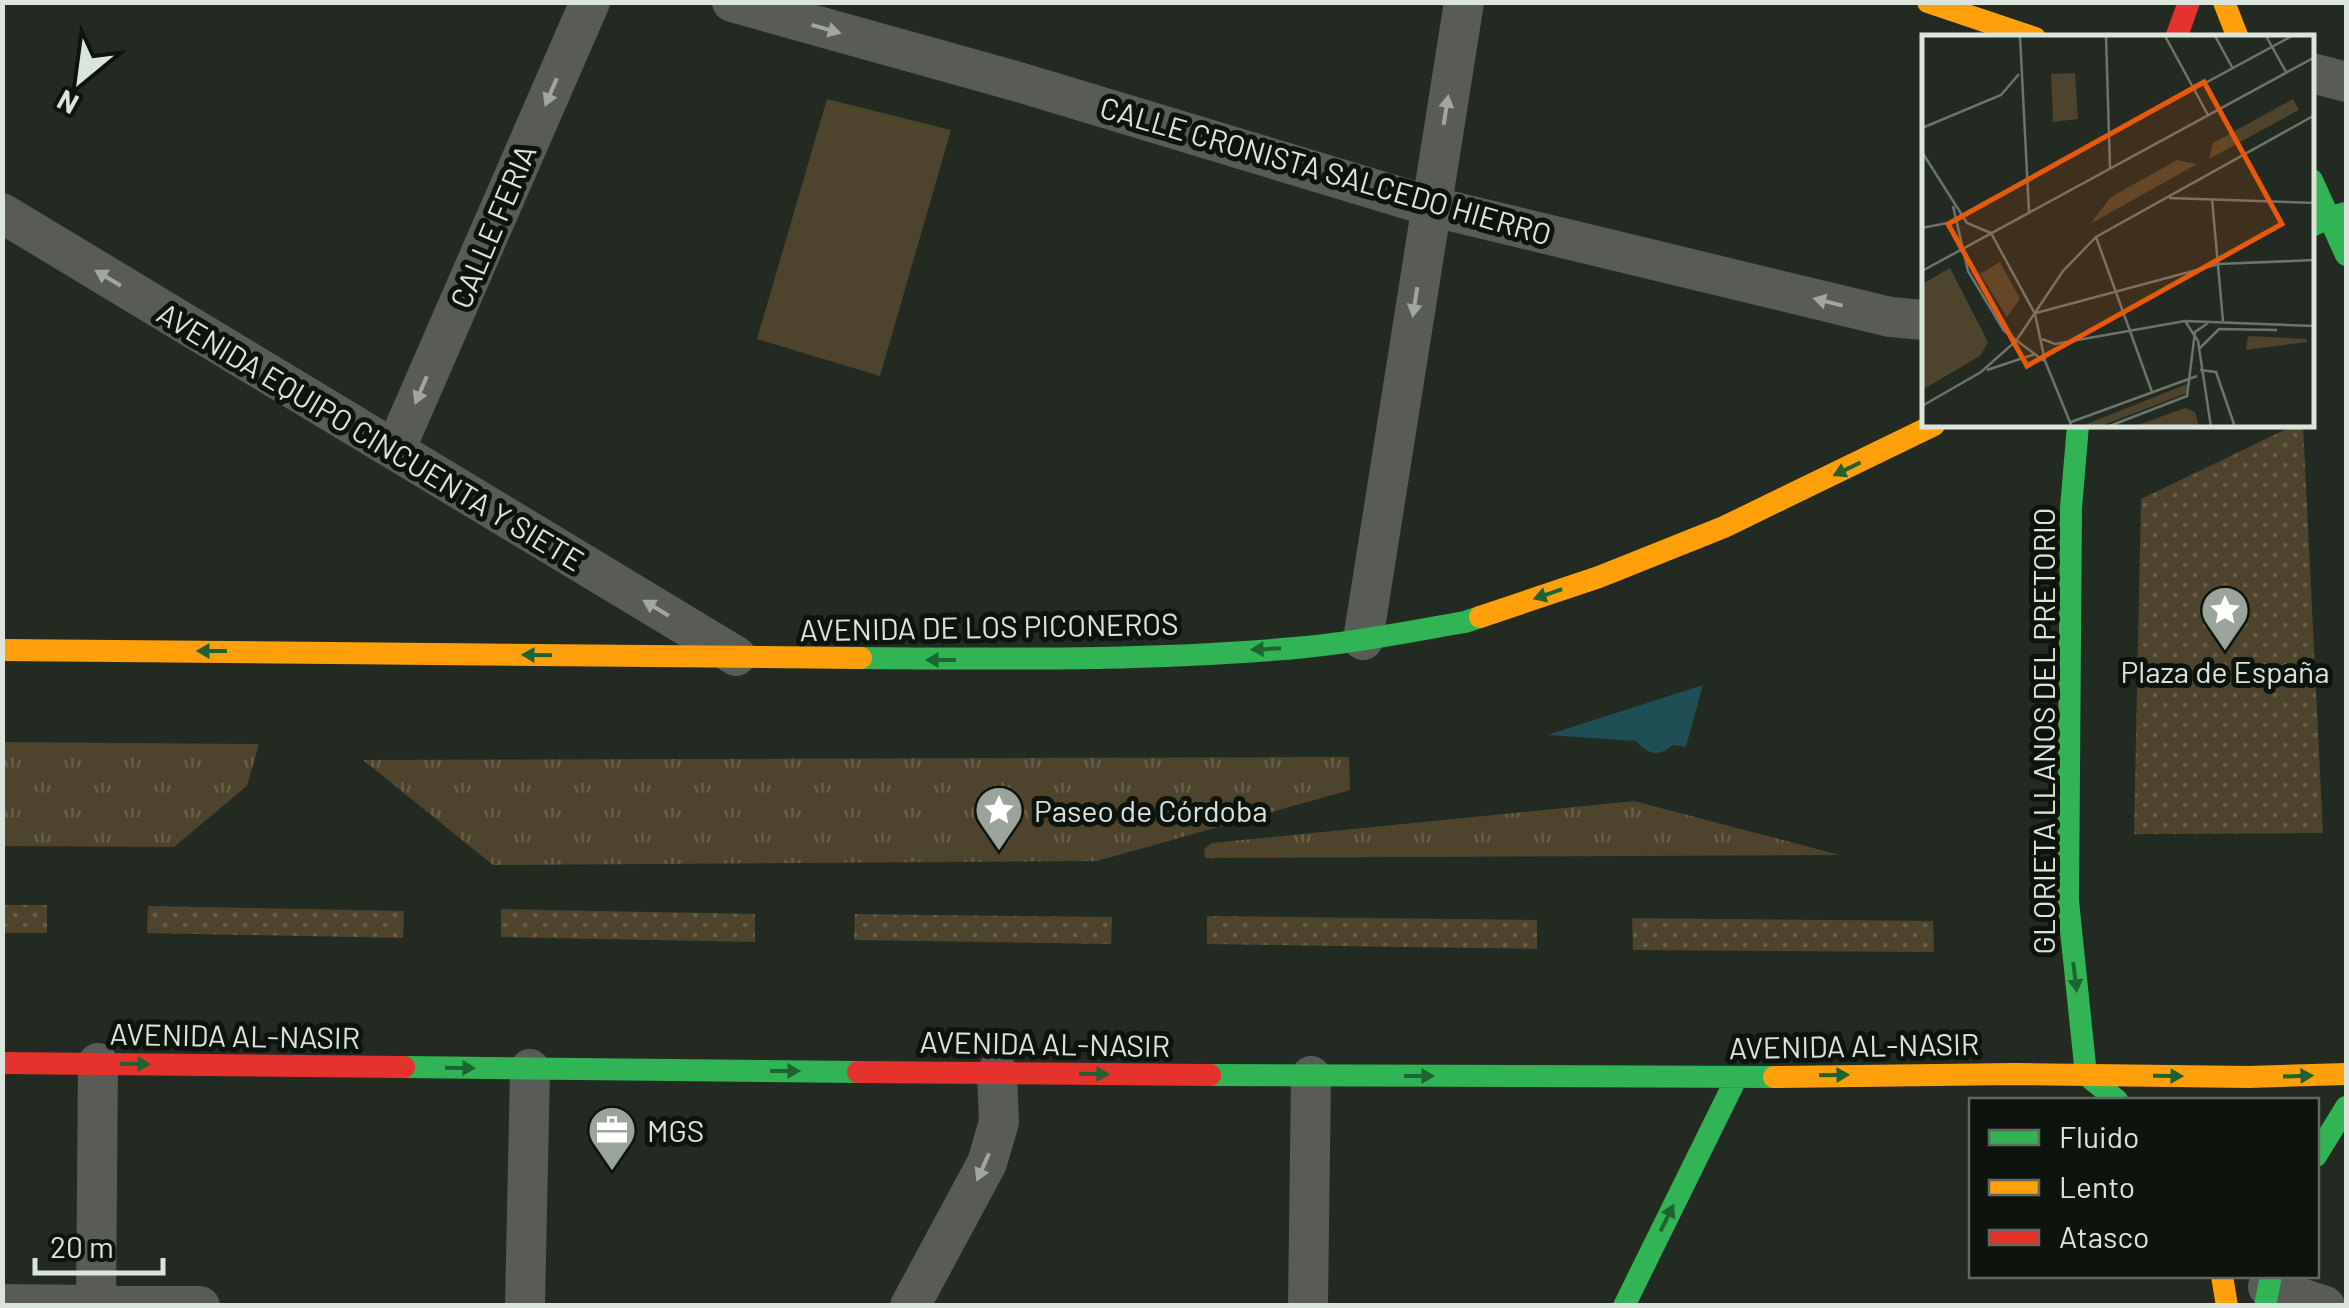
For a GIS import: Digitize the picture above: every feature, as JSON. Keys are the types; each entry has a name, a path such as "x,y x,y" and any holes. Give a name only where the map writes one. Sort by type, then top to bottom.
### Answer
{"main road":[{"path":"1928,2 2025,35"},
{"path":"2172,35 2189,2"},
{"path":"2224,2 2237,35"},
{"path":"2314,184 2346,256"},
{"name":"AVENIDA DE LOS PICONEROS","path":"2,650 1066,660 1304,647 1465,622 1599,577 1724,528 1928,428"},
{"name":"GLORIETA LLANOS DEL PRETORIO","path":"2078,428 2071,508 2068,902 2086,1075"},
{"name":"AVENIDA AL-NASIR","path":"2,1063 1312,1076 2086,1075"},
{"path":"2086,1075 2346,1074"},
{"path":"2086,1075 2115,1098"},
{"path":"1624,1306 1736,1077"},
{"path":"2319,1151 2346,1107"},
{"path":"2222,1278 2227,1306"}],"street":[{"name":"CALLE FERIA","path":"395,450 590,2"},
{"name":"CALLE CRONISTA SALCEDO HIERRO","path":"732,2 1022,83 1430,206 1890,317 1922,320"},
{"path":"1363,640 1464,2"},
{"path":"2314,73 2346,82"},
{"name":"AVENIDA EQUIPO CINCUENTA Y SIETE","path":"2,213 740,658"},
{"path":"96,1305 98,1064"},
{"path":"525,1306 530,1069"},
{"path":"910,1306 987,1162 999,1122 996,1072"},
{"path":"1308,1306 1312,1076"},
{"path":"2268,1289 2325,1306"},
{"path":"2,1304 200,1306"}],"green space":[{"path":"827,99 951,130 880,376 757,339"},
{"path":"2289,428 2303,428 2323,833 2134,834 2141,499"},
{"path":"3,742 259,744 247,786 174,847 3,846"},
{"path":"1349,757 1350,790 1097,861 493,865 363,760"},
{"path":"1634,801 1840,855 1205,858 1204,849 1212,843"},
{"path":"3,905 47,905 47,933 3,933"},
{"path":"148,906 404,911 403,938 147,933"},
{"path":"501,909 755,914 755,942 501,937"},
{"path":"855,914 1112,917 1111,944 854,940"},
{"path":"1207,916 1537,920 1537,949 1207,944"},
{"path":"1632,918 1933,921 1934,952 1633,950"}],"water":[{"path":"1703,685 1686,747 1673,745 1654,753 1636,741 1547,735"}],"traffic: fast":[{"path":"2314,184 2346,255"},
{"path":"2314,225 2346,213"},
{"path":"2078,428 2071,508 2068,901 2086,1075 2115,1098"},
{"path":"861,658 1084,658 1250,652 1366,639 1480,617"},
{"path":"404,1067 858,1072"},
{"path":"1210,1075 1774,1077"},
{"path":"1624,1306 1737,1077"},
{"path":"2319,1151 2346,1107"},
{"path":"2265,1306 2271,1278"}],"traffic: slow":[{"path":"1928,2 2026,35"},
{"path":"2224,2 2237,35"},
{"path":"1480,617 1599,577 1724,527 1928,428"},
{"path":"2,650 861,658"},
{"path":"1774,1077 2346,1074"},
{"path":"2222,1278 2227,1306"}],"traffic: jam":[{"path":"2177,35 2189,2"},
{"path":"2,1063 404,1067"},
{"path":"858,1072 1210,1075"}],"place":[{"name":"Plaza de España","path":"2225,652"},
{"name":"Paseo de Córdoba","path":"999,852"},
{"name":"MGS","path":"612,1172"}]}
